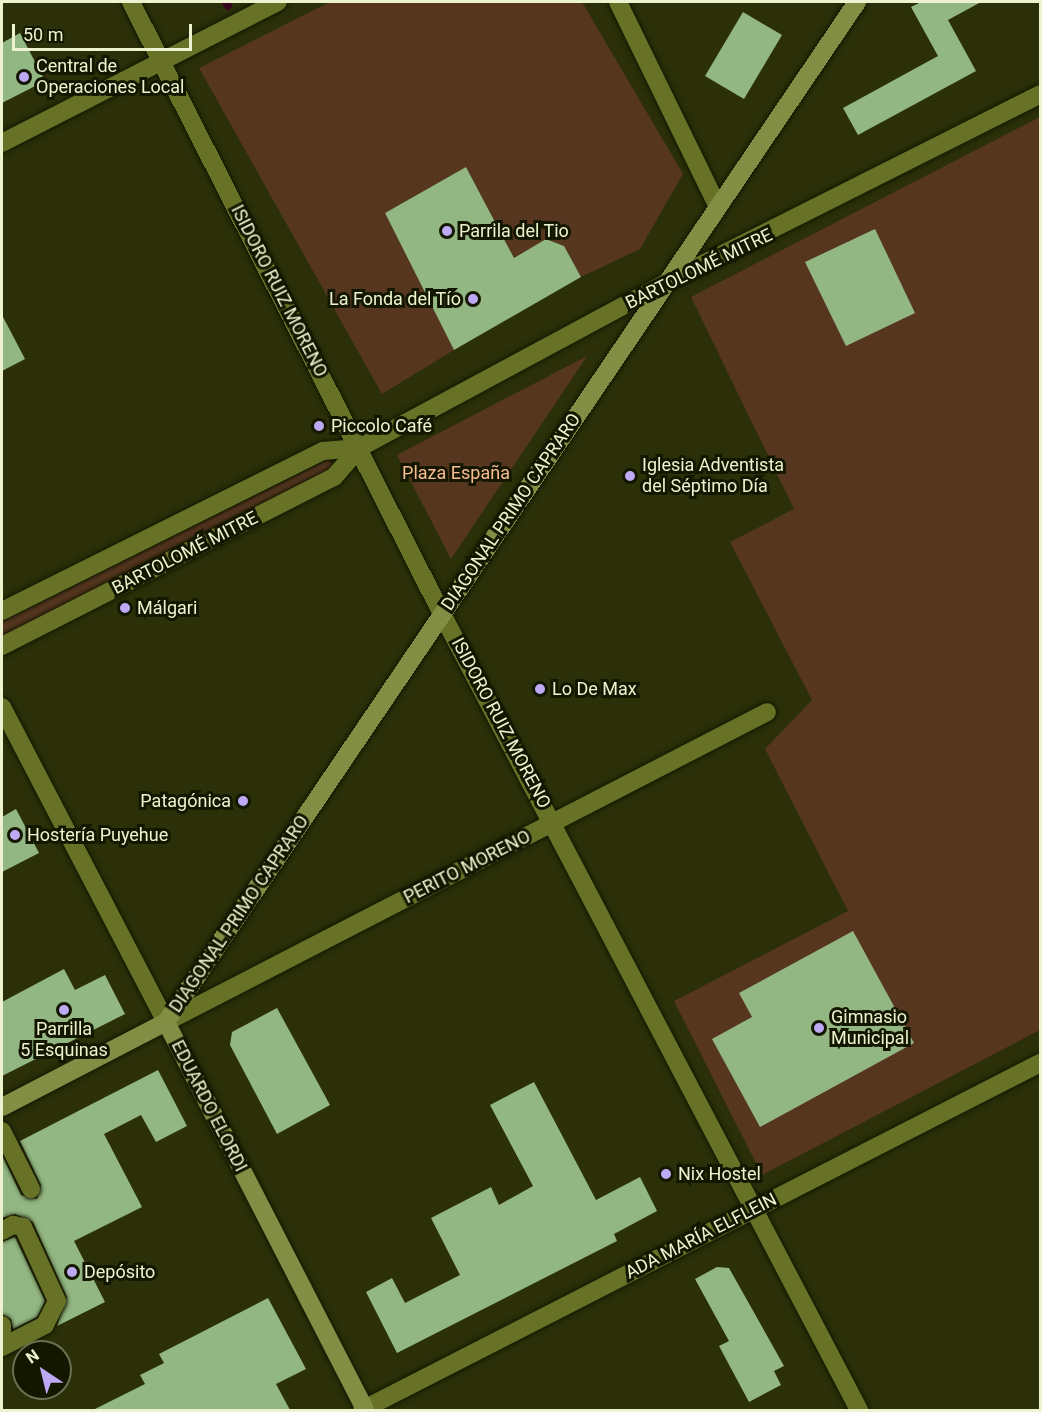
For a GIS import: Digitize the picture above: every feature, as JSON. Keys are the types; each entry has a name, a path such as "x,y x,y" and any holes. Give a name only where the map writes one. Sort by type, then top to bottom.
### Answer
{"main road":[{"name":"DIAGONAL PRIMO CAPRARO","path":"166,1022 857,2"},
{"path":"2,1107 166,1022"},
{"name":"EDUARDO ELORDI","path":"166,1022 364,1410"}],"street":[{"name":"ISIDORO RUIZ MORENO","path":"131,2 442,614 554,822 859,1410"},
{"path":"2,143 278,2"},
{"path":"618,2 718,207"},
{"name":"BARTOLOMÉ MITRE","path":"2,646 334,477 359,448 667,282 1041,94"},
{"name":"BARTOLOMÉ MITRE","path":"2,611 322,451 359,448"},
{"name":"EDUARDO ELORDI","path":"2,707 166,1022"},
{"name":"PERITO MORENO","path":"166,1022 767,712"},
{"name":"ADA MARÍA ELFLEIN","path":"364,1410 1041,1063"},
{"path":"2,1131 31,1189"},
{"path":"2,1231 13,1225 23,1227 57,1301 45,1325 2,1347"},
{"path":"2,1325 2,1331"}],"green space":[{"path":"330,2 582,2 683,174 640,249 581,277 564,246 547,239 514,258 466,167 385,213 454,350 382,394 199,68"},
{"path":"1040,117 1040,1030 762,1175 674,1001 848,911 765,749 812,700 730,542 794,509 691,297"},
{"name":"Plaza España","path":"587,356 451,559 397,455"},
{"path":"326,461 336,464 326,473 2,636 2,622"}],"building":[{"path":"921,2 981,2 948,20 976,71 858,135 843,108 938,56 911,7"},
{"path":"743,12 782,35 744,99 705,76"},
{"path":"20,33 45,81 2,103 2,43"},
{"path":"466,167 514,258 546,239 564,246 581,277 454,350 385,213"},
{"path":"875,229 915,313 846,346 805,262"},
{"path":"2,315 25,359 2,371"},
{"name":"Hostería Puyehue","path":"16,809 39,853 2,872 2,817"},
{"name":"Gimnasio Municipal","path":"853,931 914,1043 760,1127 712,1039 752,1017 739,993"},
{"path":"64,969 75,990 105,975 125,1014 2,1076 2,1002"},
{"path":"277,1008 330,1105 277,1134 230,1045 232,1032"},
{"path":"158,1070 187,1126 156,1142 141,1115 104,1134 142,1207 74,1241 105,1302 57,1326 67,1297 33,1222 15,1214 2,1218 2,1155 21,1195 37,1199 41,1185 20,1141"},
{"path":"534,1082 596,1200 640,1177 657,1211 614,1234 617,1241 397,1353 366,1292 392,1278 405,1303 460,1275 431,1218 491,1187 499,1205 533,1186 490,1105"},
{"path":"15,1237 45,1301 37,1317 13,1329 11,1319 2,1314 2,1242"},
{"path":"717,1267 729,1268 784,1366 774,1371 781,1385 749,1402 719,1346 729,1341 695,1279"},
{"path":"268,1298 306,1369 276,1384 290,1410 93,1410 145,1384 140,1375 164,1363 159,1354"}],"waterway":[{"path":"226,2 228,6"}],"place":[{"name":"Central de Operaciones Local","path":"24,77"},
{"name":"Parrila del Tio","path":"447,231"},
{"name":"La Fonda del Tío","path":"473,299"},
{"name":"Piccolo Café","path":"319,426"},
{"name":"Iglesia Adventista del Séptimo Día","path":"630,476"},
{"name":"Málgari","path":"125,608"},
{"name":"Lo De Max","path":"540,689"},
{"name":"Patagónica","path":"243,801"},
{"name":"Hostería Puyehue","path":"15,835"},
{"name":"Parrilla 5 Esquinas","path":"64,1010"},
{"name":"Gimnasio Municipal","path":"819,1028"},
{"name":"Nix Hostel","path":"666,1174"},
{"name":"Depósito","path":"72,1272"}]}
